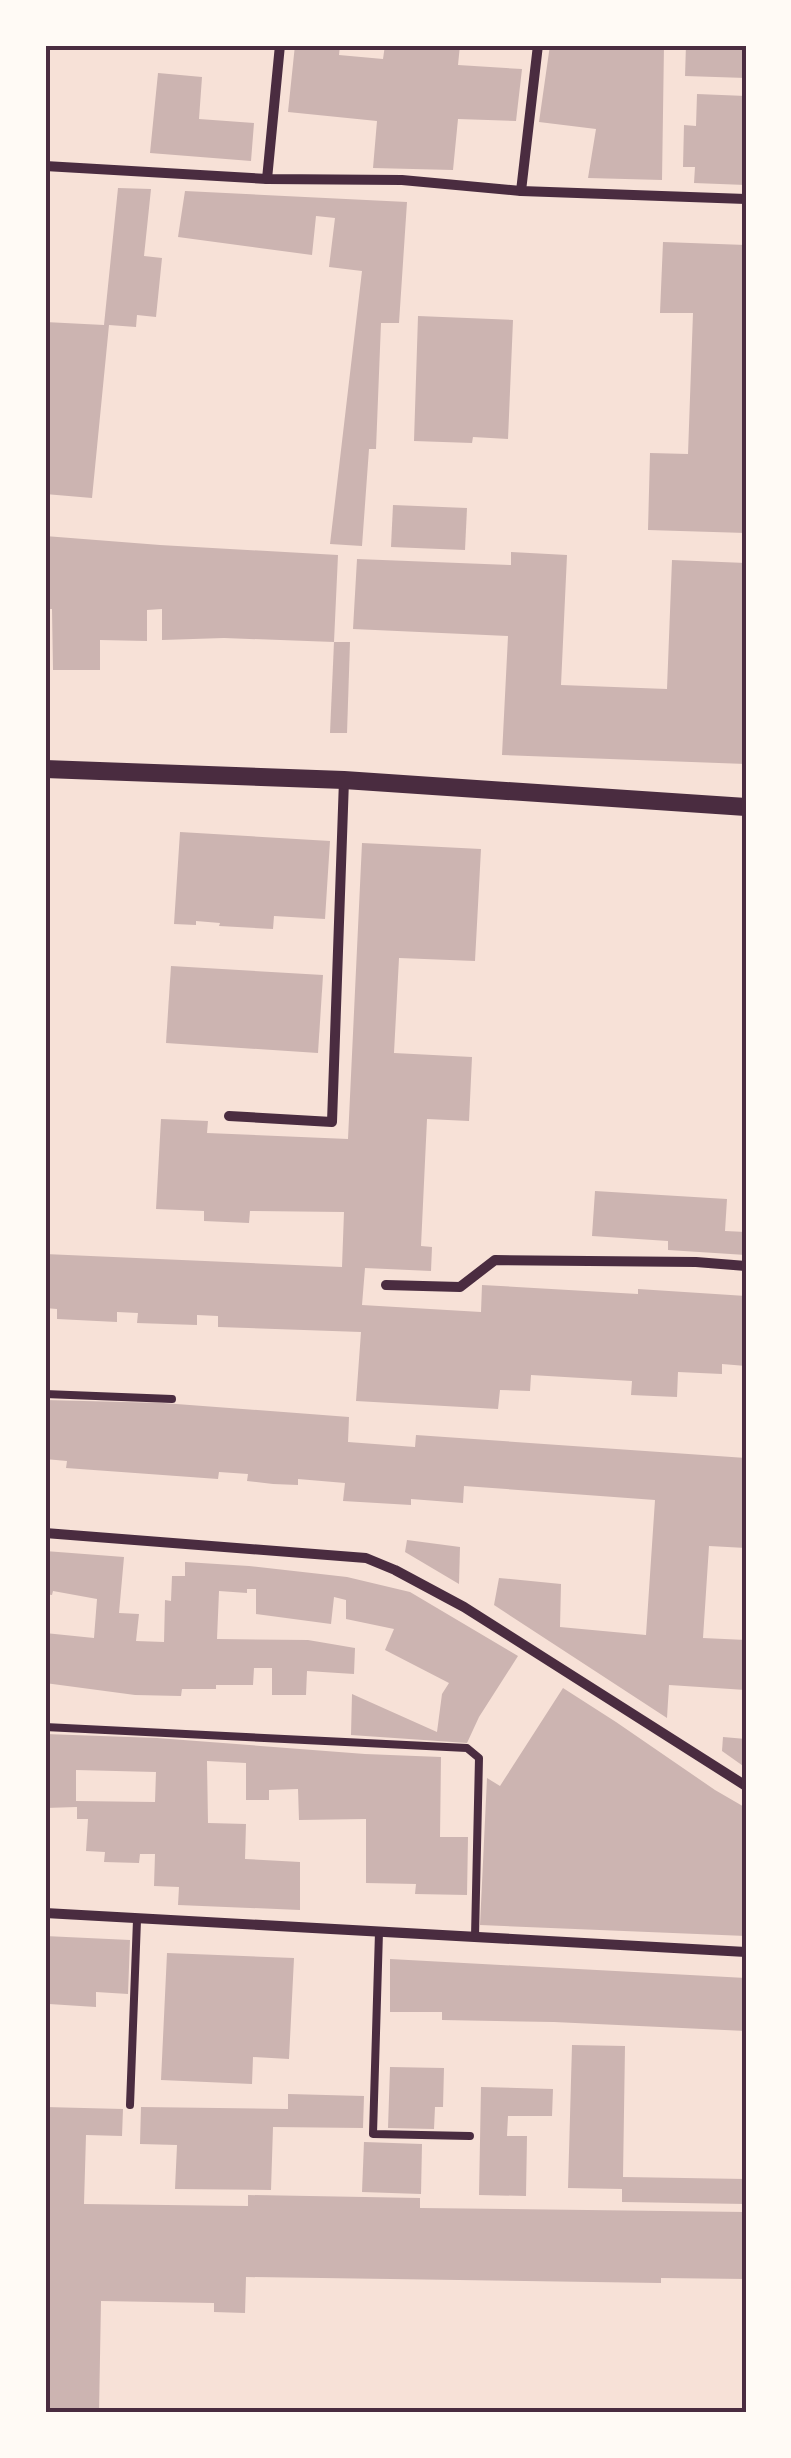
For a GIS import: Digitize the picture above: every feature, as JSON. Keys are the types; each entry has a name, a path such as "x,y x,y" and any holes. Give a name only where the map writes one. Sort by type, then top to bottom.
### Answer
{"street":[{"path":"267,179 280,45"},
{"path":"521,191 538,45"},
{"path":"45,166 746,199"},
{"path":"45,769 344,780 746,807"},
{"path":"229,1116 332,1122 344,780"},
{"path":"386,1285 460,1287 495,1260 746,1266"},
{"path":"45,1532 366,1558 464,1607 746,1786"},
{"path":"45,1913 746,1952"}],"lane":[{"path":"45,1394 172,1400"},
{"path":"45,1727 467,1748 480,1758 475,1937"},
{"path":"130,2105 137,1920"},
{"path":"380,1932 373,2134 470,2136"}],"building":[{"path":"295,45 340,45 339,55 383,59 385,45 460,45 458,65 522,69 516,121 458,119 453,170 373,168 377,121 288,112"},
{"path":"550,45 664,45 662,180 588,178 596,129 539,122"},
{"path":"686,45 746,45 746,78 685,76"},
{"path":"158,73 202,77 199,119 254,123 251,161 150,153"},
{"path":"697,94 746,96 746,185 694,183 695,167 683,167 684,125 696,126"},
{"path":"118,188 151,189 144,256 162,258 156,317 137,315 136,327 109,325 92,498 45,494 45,322 104,325"},
{"path":"185,191 407,202 399,323 381,323 376,449 369,449 362,546 330,544 362,271 329,267 335,218 316,216 312,255 178,237"},
{"path":"663,242 746,245 746,533 648,530 650,453 688,454 693,313 660,313"},
{"path":"418,316 513,320 508,439 473,437 472,443 414,441"},
{"path":"393,505 467,508 465,550 391,547"},
{"path":"45,536 338,555 334,642 162,640 162,609 147,610 147,641 100,640 100,670 53,670 52,609 45,609"},
{"path":"511,552 567,555 561,685 667,689 672,560 746,563 746,764 502,755 508,636 353,629 357,559 511,565"},
{"path":"334,642 350,642 347,733 330,733"},
{"path":"180,832 330,841 325,919 274,916 273,929 196,921 196,925 174,924"},
{"path":"362,843 481,849 475,961 399,958 394,1053 472,1057 469,1121 427,1119 421,1246 432,1247 431,1271 365,1268 362,1305 481,1312 482,1285 746,1296 746,1366 722,1364 722,1374 678,1372 677,1397 631,1395 632,1381 531,1375 530,1391 500,1390 498,1409 356,1401 361,1332 218,1327 218,1316 197,1315 197,1325 137,1323 138,1313 117,1312 117,1322 57,1319 57,1309 45,1308 45,1254 342,1267 344,1212 250,1211 249,1223 204,1221 204,1211 156,1209 161,1119 208,1121 207,1133 348,1139"},
{"path":"171,966 323,975 318,1053 166,1043"},
{"path":"595,1191 727,1199 725,1231 746,1232 746,1255 668,1250 668,1241 592,1236"},
{"path":"45,1400 163,1403 349,1417 348,1442 415,1447 416,1435 746,1458 746,1548 709,1546 703,1638 746,1640 746,1690 669,1685 667,1718 494,1605 499,1578 561,1584 560,1627 646,1635 655,1500 464,1486 463,1503 411,1499 411,1505 343,1501 345,1483 298,1479 298,1485 273,1484 247,1481 248,1474 219,1472 218,1479 66,1468 67,1461 45,1459"},
{"path":"407,1540 460,1547 459,1584 405,1552"},
{"path":"45,1551 124,1557 119,1613 139,1614 136,1641 164,1642 165,1600 171,1601 172,1576 185,1576 185,1562 347,1577 410,1592 518,1656 467,1743 351,1735 352,1694 437,1732 442,1694 449,1683 385,1650 394,1629 346,1619 346,1600 334,1597 331,1624 256,1614 256,1589 247,1589 247,1593 219,1591 217,1639 308,1640 355,1648 354,1674 307,1671 306,1695 272,1695 272,1668 254,1668 253,1685 182,1689 181,1696 135,1695 45,1683 45,1633 94,1638 97,1599 53,1591 52,1595 45,1594"},
{"path":"563,1688 746,1808 746,1936 480,1925 487,1778 500,1786"},
{"path":"45,1734 441,1757 440,1837 468,1837 467,1895 415,1894 416,1884 366,1883 366,1819 299,1820 298,1789 269,1790 269,1800 246,1800 246,1763 207,1761 208,1823 246,1824 245,1859 300,1862 300,1910 178,1905 179,1887 154,1886 155,1854 140,1854 139,1863 104,1862 105,1852 86,1851 88,1819 77,1819 77,1807 45,1808","holes":["76,1770 156,1772 155,1802 76,1801"]},
{"path":"723,1737 746,1739 746,1768 722,1751"},
{"path":"45,1936 130,1940 128,1994 96,1992 96,2007 49,2004 49,1988 45,1988"},
{"path":"167,1953 294,1958 289,2059 253,2057 252,2084 161,2080"},
{"path":"390,1959 746,1978 746,2031 442,2020 442,2012 390,2012"},
{"path":"572,2045 625,2046 623,2177 746,2179 746,2204 622,2202 622,2189 568,2188"},
{"path":"390,2067 444,2068 443,2107 435,2107 434,2129 388,2128"},
{"path":"481,2087 553,2089 552,2116 508,2116 507,2136 527,2136 526,2196 479,2195"},
{"path":"288,2094 364,2096 363,2128 273,2127 271,2190 175,2189 177,2145 140,2144 141,2107 288,2109"},
{"path":"45,2107 123,2109 122,2136 86,2135 84,2204 248,2206 248,2195 420,2198 420,2208 746,2212 746,2279 661,2278 661,2283 246,2277 245,2313 214,2312 214,2303 101,2301 99,2413 45,2413"},
{"path":"364,2142 422,2144 421,2194 362,2192"}]}
